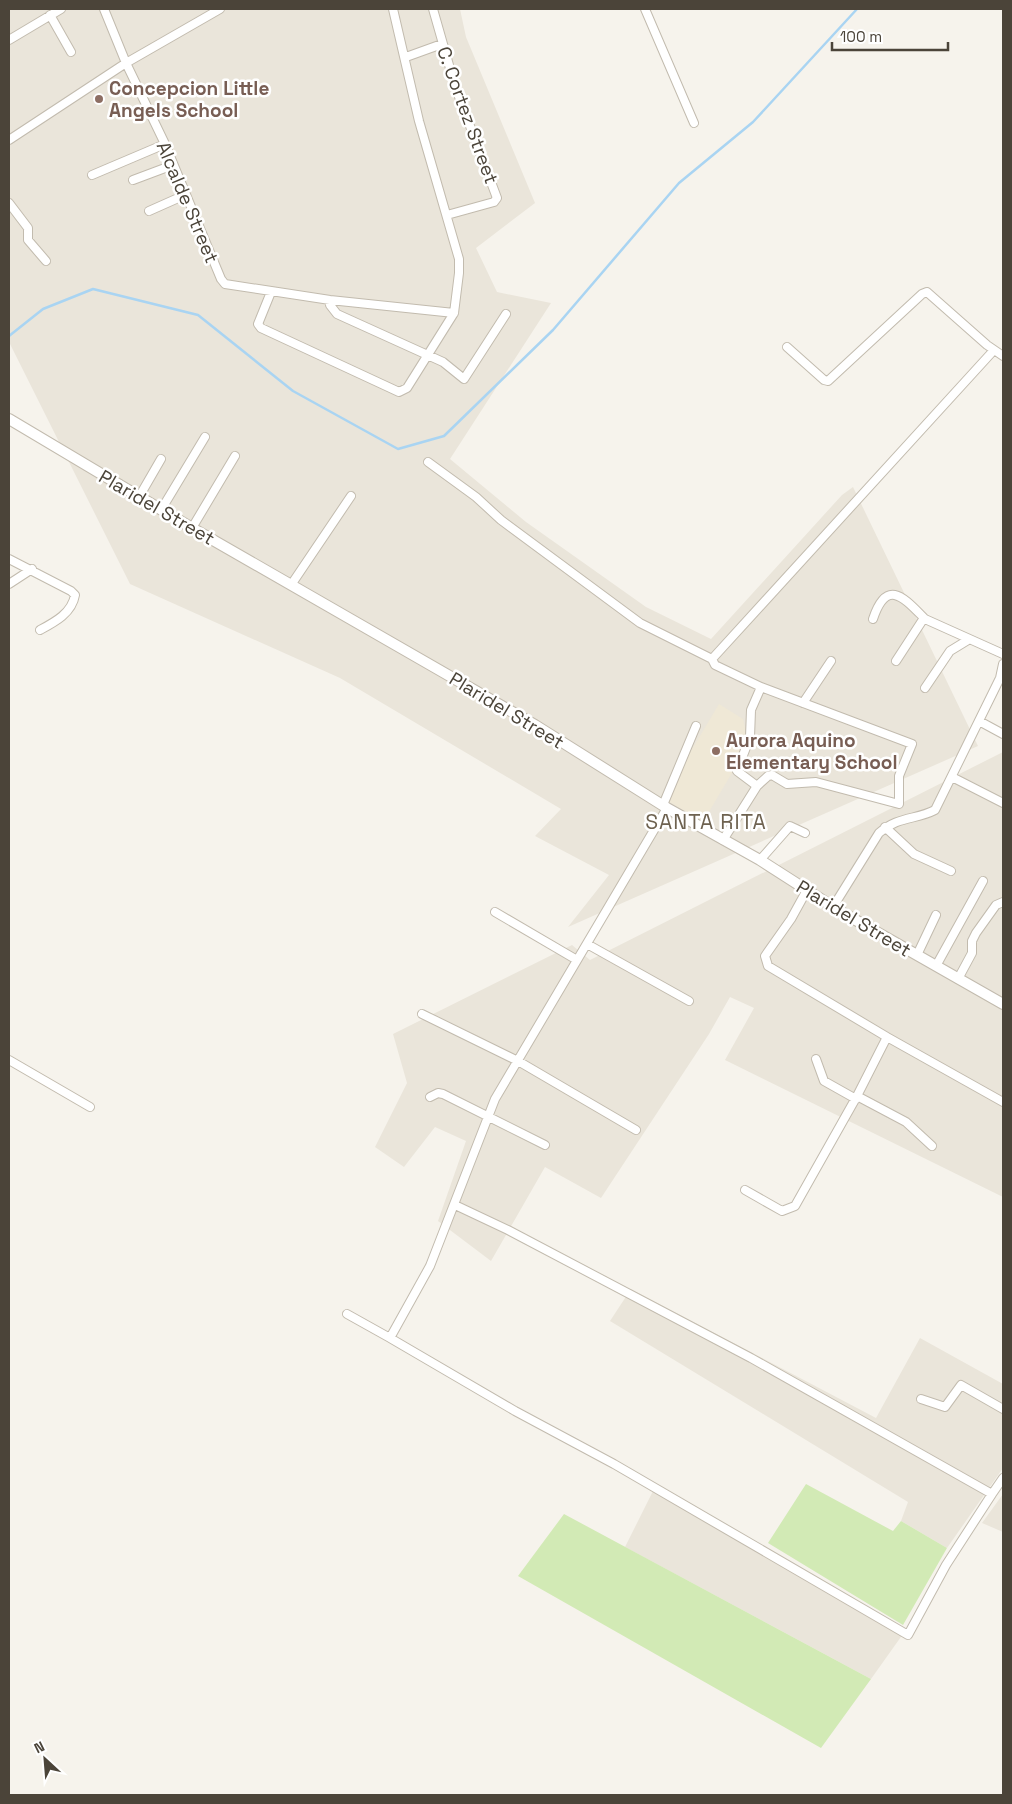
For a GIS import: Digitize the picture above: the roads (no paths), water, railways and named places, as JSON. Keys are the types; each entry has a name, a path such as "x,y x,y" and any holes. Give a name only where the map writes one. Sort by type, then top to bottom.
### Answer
{"street":[{"path":"9,40 61,9"},
{"name":"Alcalde Street","path":"104,9 126,63 165,144 221,279 225,284 271,292"},
{"path":"9,140 126,63 220,9"},
{"path":"393,9 406,57 419,121 460,266 454,313 407,388 399,392 261,328 258,324 258,319 271,292 454,313"},
{"name":"C. Cortez Street","path":"434,9 442,44 459,99 497,198 494,202 447,215"},
{"path":"645,9 694,123"},
{"path":"50,15 71,52"},
{"path":"406,57 442,44"},
{"path":"92,175 165,144"},
{"path":"133,180 173,165"},
{"path":"149,211 185,195"},
{"path":"9,203 28,228 28,240 46,261"},
{"path":"786,347 824,380 831,379 922,294 927,292 1003,356"},
{"path":"330,300 330,305 337,314 428,354 449,365 464,379 506,314"},
{"path":"712,658 994,350"},
{"name":"Plaridel Street","path":"9,418 161,510 534,726 641,792 760,860 833,907 1003,1004"},
{"path":"161,510 205,437"},
{"path":"192,528 235,456"},
{"path":"139,496 161,458"},
{"path":"428,462 476,497 501,520 640,623 712,658 715,665 760,687 912,744 899,776 899,804 905,818"},
{"path":"291,585 351,496"},
{"path":"9,559 32,569 72,591 75,595 74,600 61,618 40,630"},
{"path":"9,584 32,569"},
{"path":"873,619 878,604 886,596 894,594 902,596 925,620 1003,654"},
{"path":"896,661 922,621 925,620"},
{"path":"925,688 950,651 968,640"},
{"path":"803,703 831,661"},
{"path":"833,907 874,840 885,827 905,818 934,811 1003,670 1003,664"},
{"path":"757,786 737,771 750,737 751,710 760,687"},
{"path":"979,721 1003,734"},
{"path":"390,1338 430,1266 495,1099 587,944 663,805 696,726"},
{"path":"723,840 757,786 768,776 772,776 787,784 816,782 899,804"},
{"path":"952,777 1003,803"},
{"path":"760,860 790,826 805,833"},
{"path":"885,827 914,854 951,871"},
{"path":"936,966 983,881"},
{"path":"807,890 792,919 765,956 765,962 768,966 886,1037 1003,1102"},
{"path":"958,979 972,953 972,941 976,933 996,905 1003,902"},
{"path":"495,912 577,960"},
{"path":"917,955 936,915"},
{"path":"587,944 688,1001"},
{"path":"422,1014 518,1061 636,1130"},
{"path":"745,1190 782,1211 795,1206 857,1097 886,1037"},
{"path":"816,1059 824,1081 906,1122 932,1146"},
{"path":"9,1060 90,1107"},
{"path":"430,1097 438,1093 443,1094 545,1144"},
{"path":"455,1205 508,1230 751,1358 992,1494"},
{"path":"347,1314 515,1411 614,1464 908,1635 946,1565 1003,1478"},
{"path":"921,1399 945,1407 961,1385 1003,1409"}],"waterway":[{"path":"9,336 43,309 93,289 198,315 293,391 398,449 444,436 553,330 679,183 753,122 857,9"}],"place":[{"name":"Concepcion Little Angels School","path":"99,99"},
{"name":"Aurora Aquino Elementary School","path":"716,751"}],"district":[{"name":"SANTA RITA","path":"706,822"}]}
